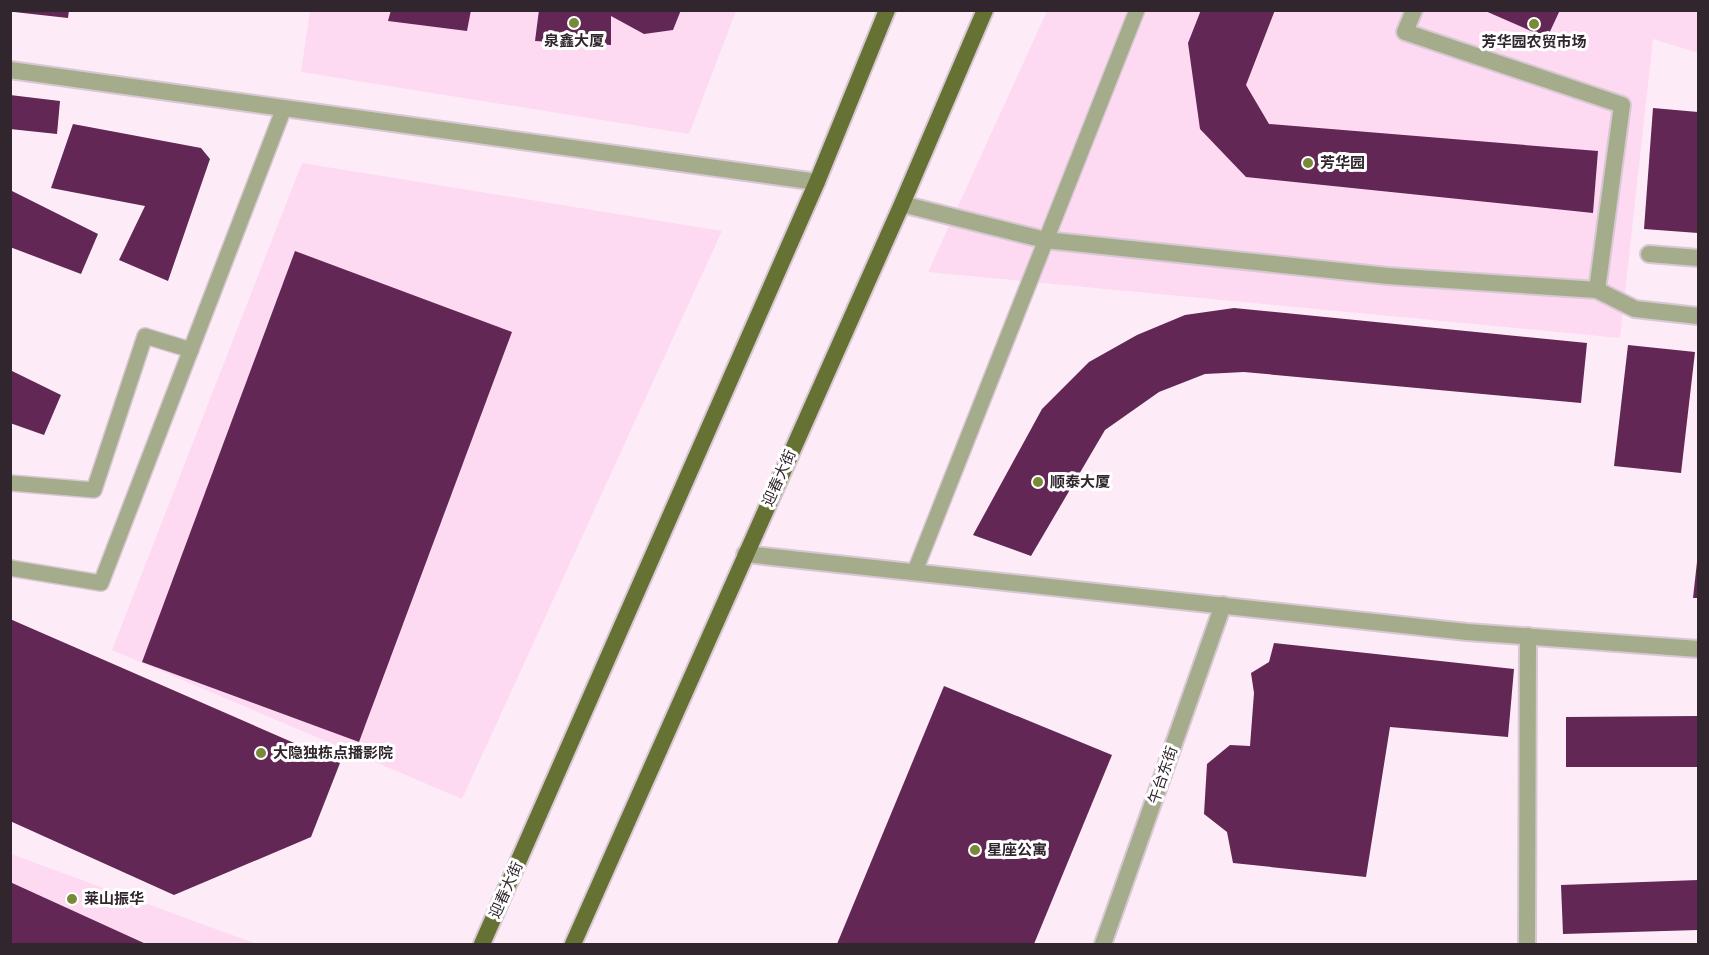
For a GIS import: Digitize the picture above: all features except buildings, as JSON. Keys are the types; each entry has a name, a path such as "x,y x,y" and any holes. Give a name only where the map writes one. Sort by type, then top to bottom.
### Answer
{"main road":[{"name":"迎春大街","path":"482,945 817,182 887,10"},
{"name":"迎春大街","path":"573,945 902,204 985,10"}],"street":[{"path":"1414,10 1405,32 1622,105 1597,290"},
{"path":"10,70 817,182"},
{"path":"902,204 1045,240 1388,276 1597,290 1635,309 1698,316"},
{"path":"1649,254 1698,258"},
{"path":"745,554 1467,632 1698,648"},
{"name":"午台东街","path":"1103,945 1223,605"},
{"path":"1527,945 1528,636"}],"lane":[{"path":"915,571 1137,10"},
{"path":"10,568 101,583 284,108"},
{"path":"10,483 94,490 145,336 191,350"}],"shaded area":[{"path":"310,11 736,11 689,134 301,72"},
{"name":"芳华园","path":"1047,11 1698,11 1698,53 1653,39 1620,338 928,272"},
{"path":"302,163 722,231 462,799 112,650"},
{"name":"莱山振华","path":"11,854 257,944 11,944"}],"place":[{"name":"泉鑫大厦","path":"574,23"},
{"name":"芳华园农贸市场","path":"1534,24"},
{"name":"芳华园","path":"1308,163"},
{"name":"顺泰大厦","path":"1038,482"},
{"name":"大隐独栋点播影院","path":"261,753"},
{"name":"星座公寓","path":"975,850"},
{"name":"莱山振华","path":"72,899"}]}
